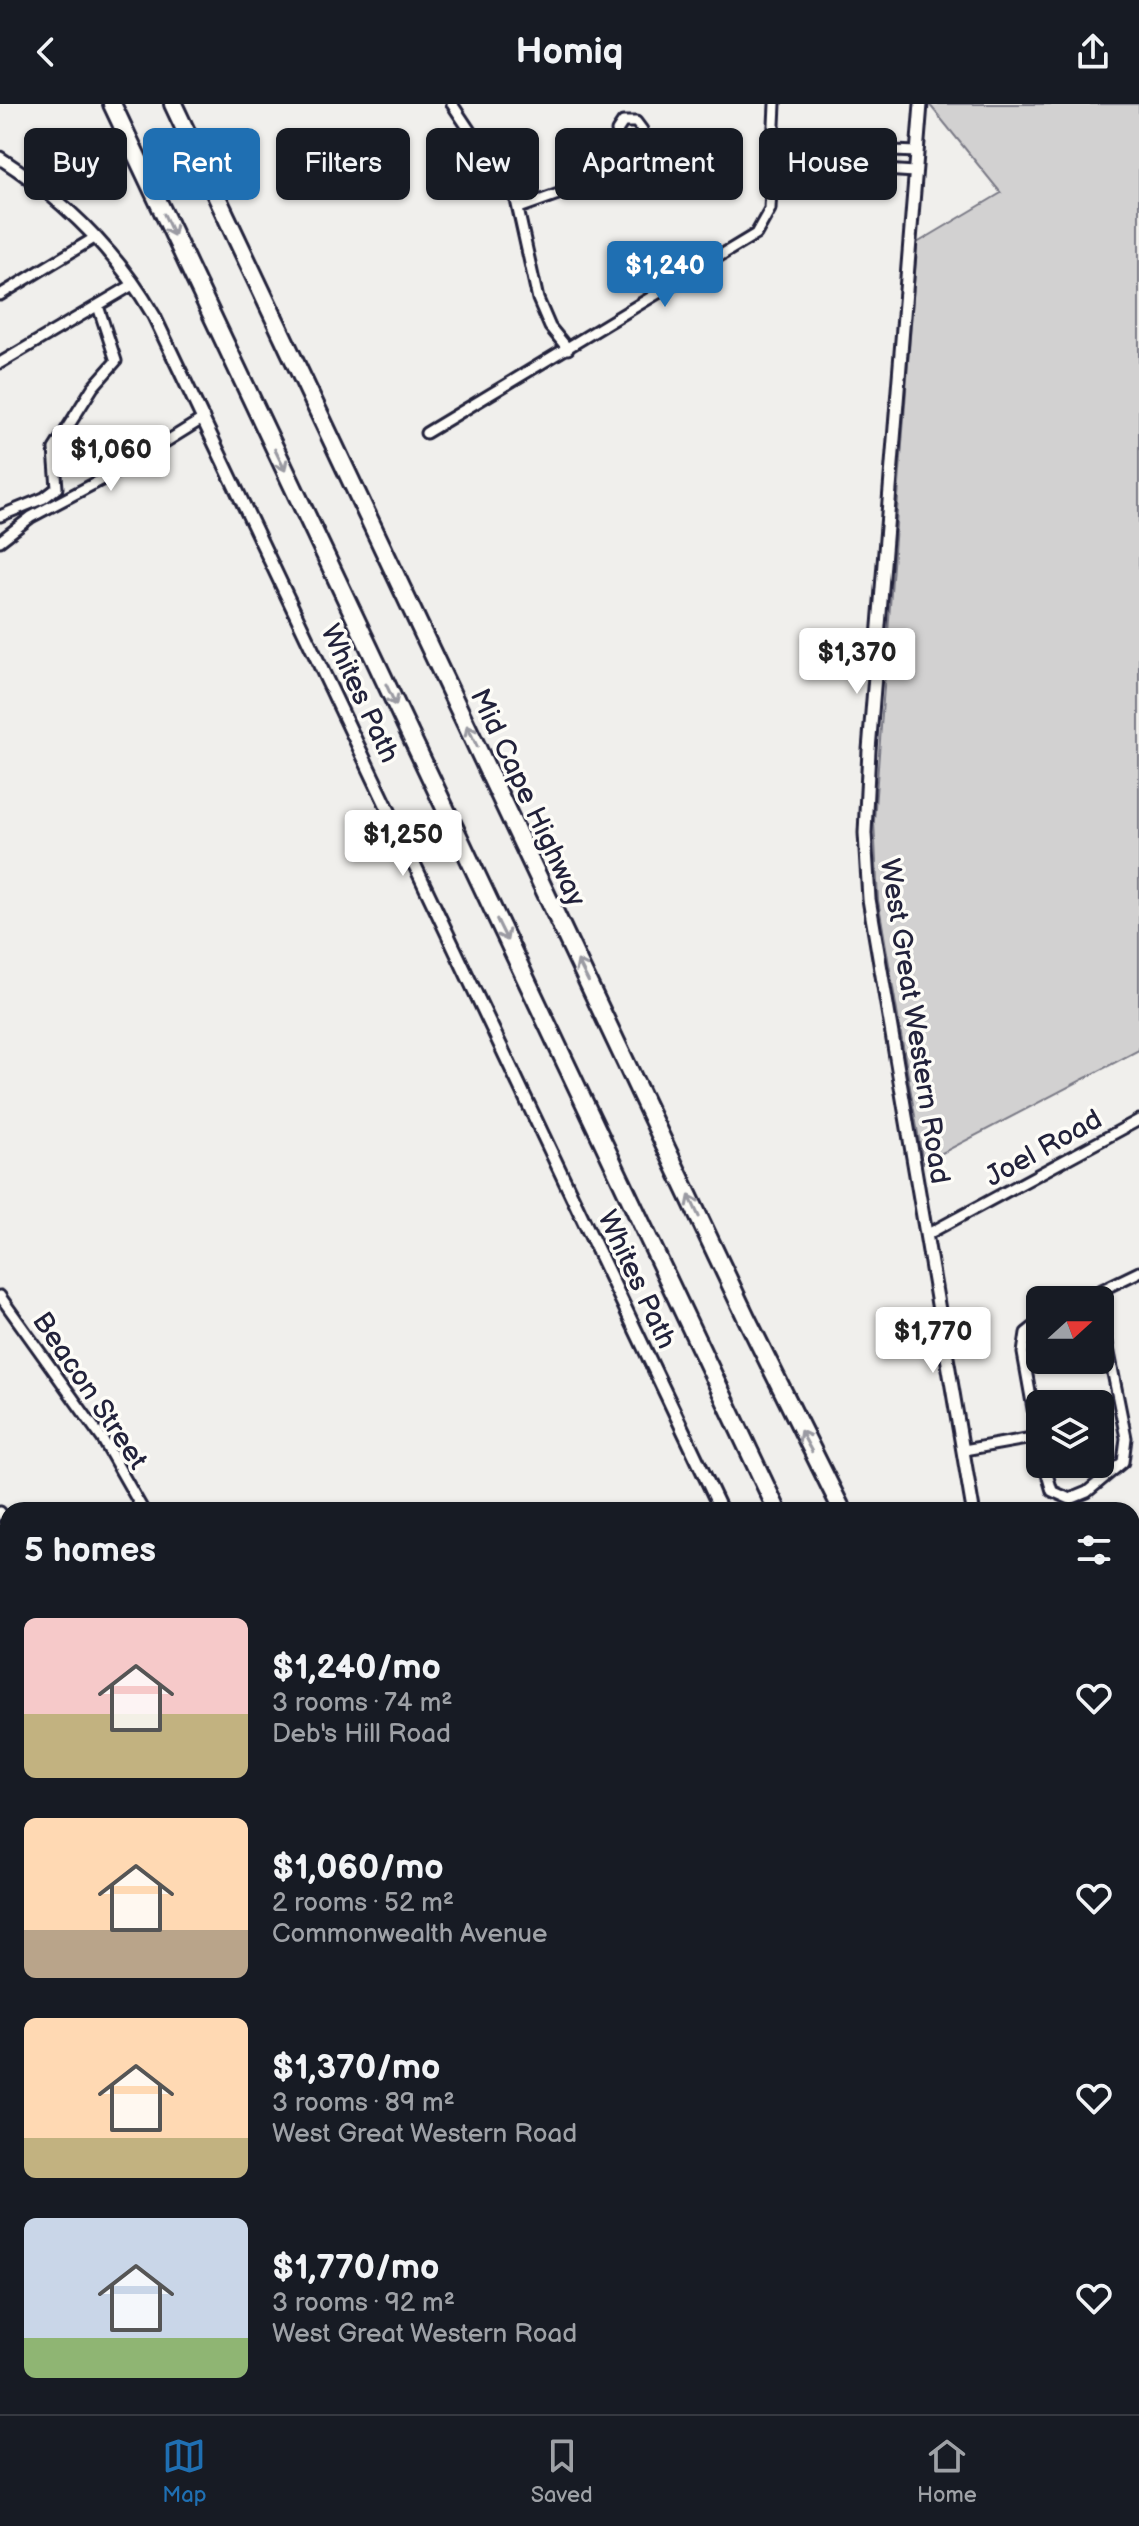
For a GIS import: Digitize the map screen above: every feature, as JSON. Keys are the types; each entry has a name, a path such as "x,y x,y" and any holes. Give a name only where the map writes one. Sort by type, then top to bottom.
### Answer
{"highway":[{"path":"112,104 773,1502"},
{"name":"Mid Cape Highway","path":"173,104 759,1345 838,1502"}],"street":[{"path":"452,104 519,208 530,274 538,299 550,327 568,349"},
{"path":"775,104 775,128"},
{"name":"West Great Western Road","path":"921,104 865,833 872,918 972,1502"},
{"path":"897,151 917,152"},
{"name":"Whites Path","path":"0,158 45,190 96,237 134,284 204,418 717,1502"},
{"path":"897,171 915,172"},
{"path":"519,208 555,195"},
{"path":"426,433 756,234 770,209 771,200"},
{"path":"0,295 96,237"},
{"path":"0,363 134,284"},
{"path":"0,516 44,498 57,488 54,449 93,387 116,361 98,306"},
{"path":"0,541 31,517 122,469 204,418"},
{"name":"Joel Road","path":"926,1235 1139,1120"},
{"path":"1114,1287 1139,1272"},
{"name":"Beacon Street","path":"0,1296 103,1440 138,1502"},
{"path":"1026,1333 1023,1353 1026,1370"},
{"path":"1113,1374 1126,1438 1126,1456 1114,1471"},
{"path":"964,1450 1026,1443"},
{"path":"1048,1478 1052,1491 1070,1499 1087,1492 1105,1478"}],"shaded area":[{"path":"929,104 1139,104 1139,1050 923,1163 878,900 874,821 917,243 1001,193"}]}
